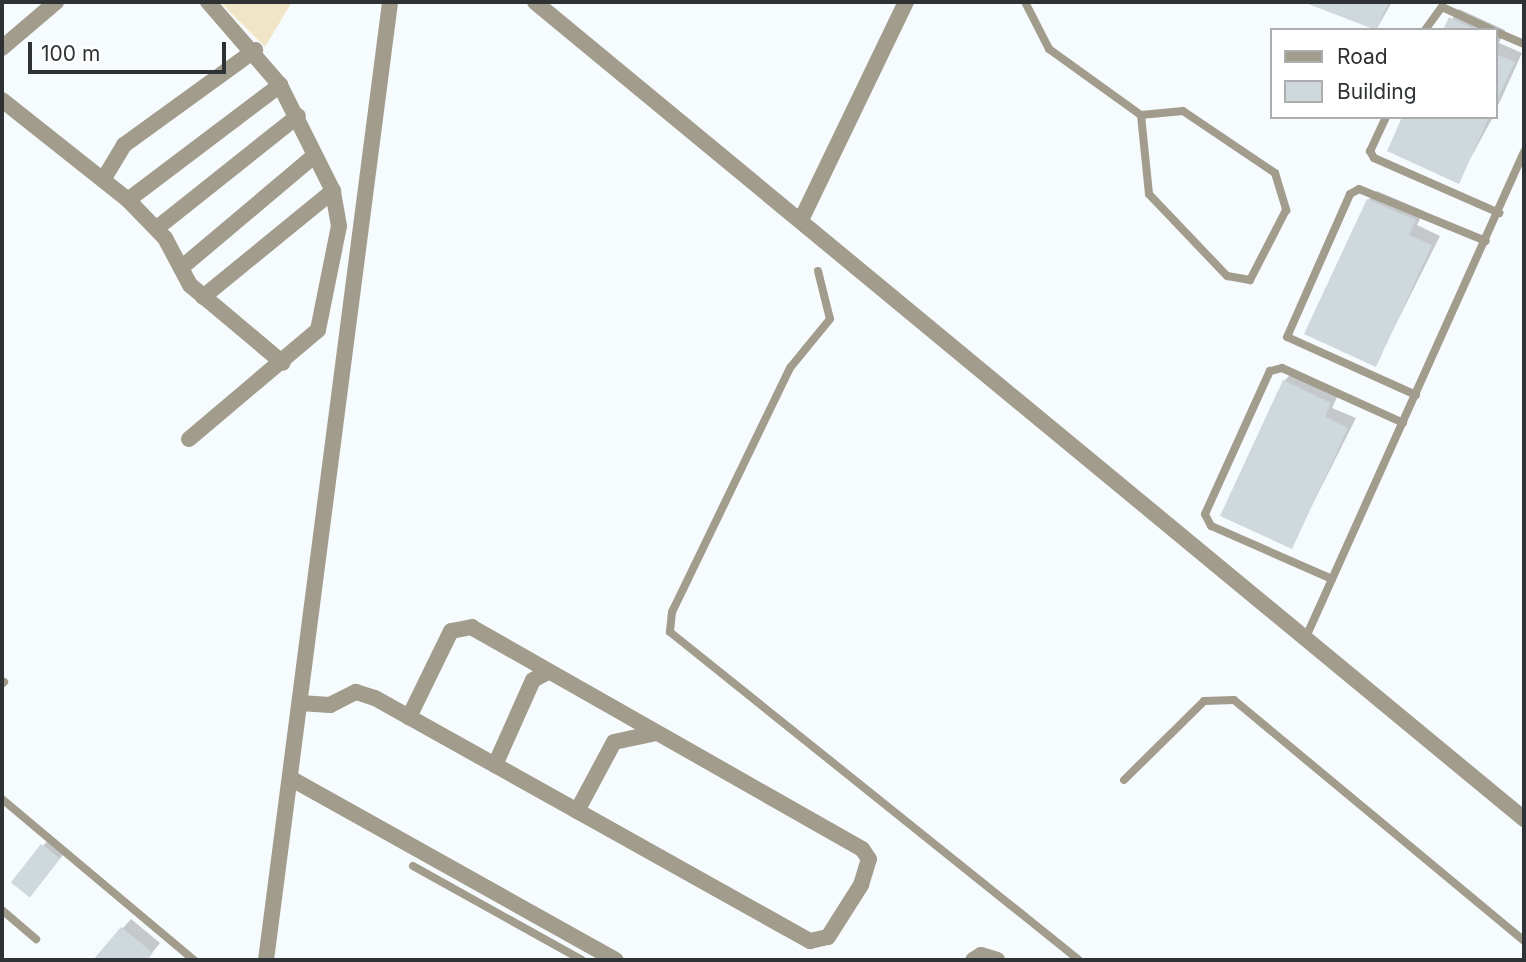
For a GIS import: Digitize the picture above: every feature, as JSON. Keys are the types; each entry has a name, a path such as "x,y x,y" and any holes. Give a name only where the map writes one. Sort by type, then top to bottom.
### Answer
{"street":[{"path":"2,48 56,2"},
{"path":"189,439 308,344 323,319 339,226 333,191 314,156 298,116 280,85 255,50 208,2"},
{"path":"266,960 390,2"},
{"path":"535,2 1524,818"},
{"path":"801,220 906,2"},
{"path":"103,180 124,145 255,50"},
{"path":"128,200 280,85"},
{"path":"2,100 128,200 157,228 181,268 203,297 284,363"},
{"path":"157,228 298,116"},
{"path":"181,268 314,156"},
{"path":"203,297 333,191"},
{"path":"300,703 330,705 356,692 409,717 810,941 828,936 862,885 869,859 862,849 462,625 451,631 409,717"},
{"path":"495,765 533,680 548,672"},
{"path":"577,811 614,742 655,734"},
{"path":"290,778 616,960"},
{"path":"973,960 981,955 997,960"}],"lane":[{"path":"1025,2 1049,49 1141,115 1183,111 1275,173 1286,210 1250,280 1227,276 1149,194 1141,115"},
{"path":"1427,28 1442,7 1488,28"},
{"path":"1498,33 1524,44"},
{"path":"1385,119 1370,151 1374,158 1499,213"},
{"path":"1306,637 1499,213 1524,152"},
{"path":"1416,395 1287,337 1350,194 1359,189 1486,241"},
{"path":"818,271 830,318 790,368 672,612 670,632 1079,960"},
{"path":"1332,579 1211,526 1205,514 1270,371 1282,368 1403,423"},
{"path":"1124,780 1204,701 1234,699 1524,941"},
{"path":"2,799 194,960"},
{"path":"413,866 582,960"},
{"path":"2,910 36,939"}],"shaded area":[{"path":"220,2 292,2 265,47"}],"building":[{"path":"1303,2 1389,2 1377,28"},
{"path":"1449,17 1472,28 1444,28"},
{"path":"1498,55 1515,62 1498,98"},
{"path":"1401,119 1488,119 1459,184 1387,151"},
{"path":"1367,199 1416,220 1409,235 1432,245 1376,367 1304,334"},
{"path":"1283,380 1331,403 1325,417 1348,428 1292,549 1220,516"},
{"path":"41,844 60,859 30,897 11,883"},
{"path":"121,927 153,953 147,960 93,960"}]}
